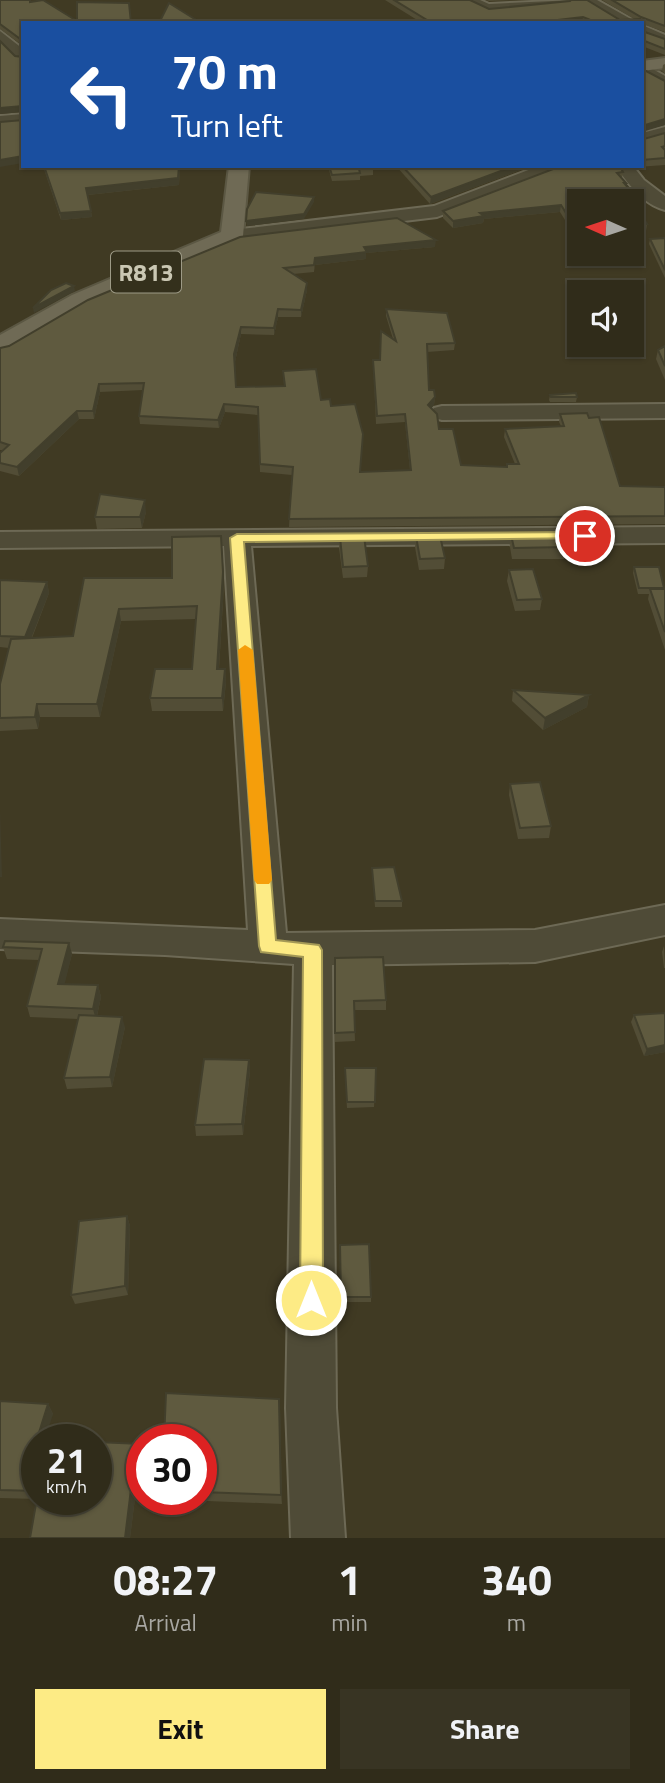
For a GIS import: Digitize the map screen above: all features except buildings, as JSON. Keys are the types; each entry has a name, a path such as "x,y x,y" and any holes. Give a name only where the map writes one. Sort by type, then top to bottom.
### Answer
{"main road":[{"path":"232,236 239,168"},
{"name":"R813","path":"0,346 80,300 232,236"}],"street":[{"path":"469,0 488,8 569,0"},
{"path":"587,0 627,21"},
{"path":"644,27 665,21"},
{"path":"644,29 665,40"},
{"path":"0,35 21,55"},
{"path":"653,68 665,83"},
{"path":"0,121 21,120"},
{"path":"0,134 21,132"},
{"path":"644,137 665,132"},
{"path":"232,236 437,211 550,168"},
{"path":"626,168 638,184 665,205"},
{"path":"442,413 665,411"},
{"path":"0,540 665,535"},
{"path":"237,538 268,946"},
{"path":"0,934 313,950 536,946 665,920"},
{"path":"313,950 311,1408 318,1538"}],"slow traffic":[{"path":"245,650 263,880"}],"route":[{"path":"311,1300 313,950 268,946 237,538 585,536"}]}
